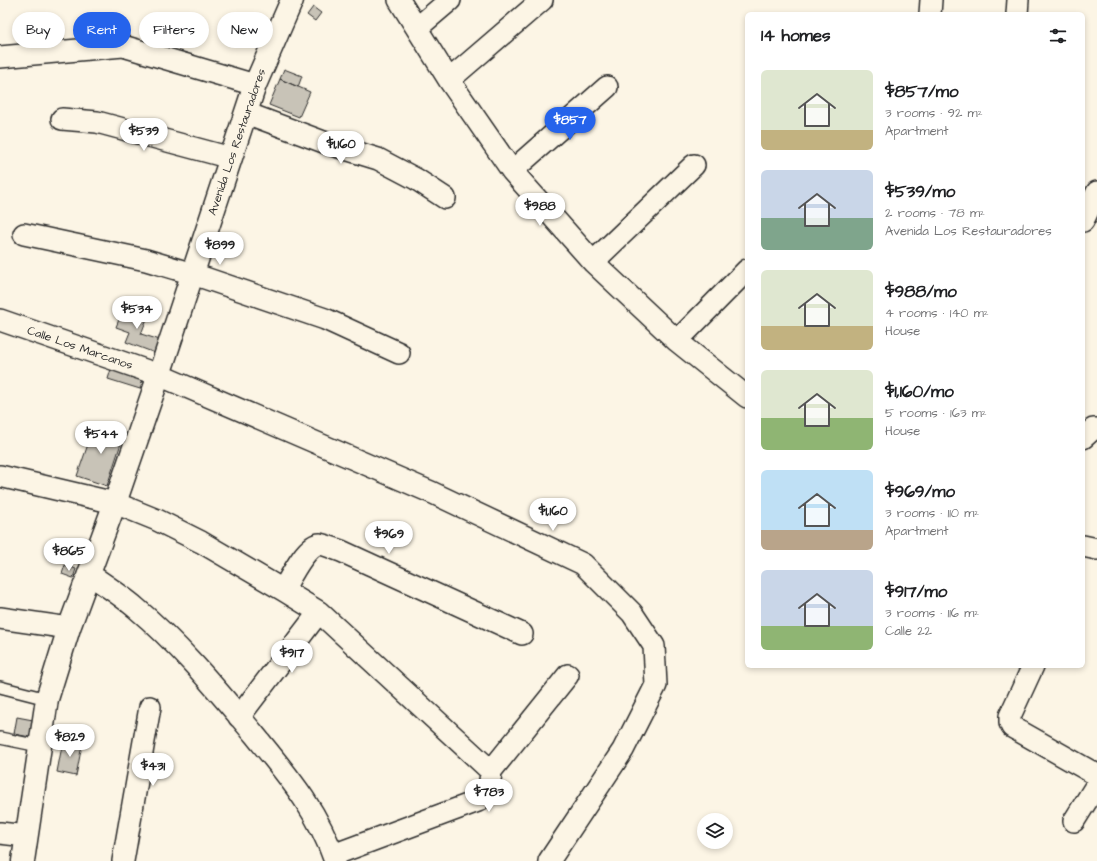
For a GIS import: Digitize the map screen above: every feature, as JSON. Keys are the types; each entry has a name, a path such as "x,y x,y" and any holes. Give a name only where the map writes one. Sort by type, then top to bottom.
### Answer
{"street":[{"name":"Avenida Los Restauradores","path":"23,861 47,699 69,628 160,376 255,85 292,0"},
{"path":"399,0 449,80 512,171 593,262 678,341 745,395"},
{"path":"417,28 450,0"},
{"path":"449,80 542,0"},
{"path":"930,12 931,0"},
{"path":"1017,12 1018,0"},
{"path":"0,57 123,46 255,85"},
{"path":"512,171 606,87"},
{"path":"246,113 329,144 378,159 416,179 445,198"},
{"path":"62,119 97,122 231,158"},
{"path":"593,262 694,165"},
{"path":"1085,217 1097,192"},
{"path":"24,234 146,260 193,274 325,319 399,353"},
{"path":"678,341 745,272"},
{"name":"Calle Los Marcanos","path":"0,320 160,376 432,493 583,564 632,613 654,646 656,685 623,750 549,861"},
{"path":"1085,436 1093,429 1097,429"},
{"path":"0,476 115,503 157,520 201,542 319,612 491,770"},
{"path":"282,590 307,551 313,545 320,544 341,551 522,634"},
{"path":"89,574 135,607 171,640 239,717 297,788 310,807 334,858 478,801 486,794 490,786 491,770 568,675"},
{"path":"239,717 319,612"},
{"path":"0,618 69,628"},
{"path":"1032,668 1010,716 1010,723 1012,727 1097,775"},
{"path":"123,861 150,707"},
{"path":"1074,821 1097,784"},
{"path":"0,833 26,836"}],"lane":[{"path":"0,687 47,699"},
{"path":"0,738 39,746"}],"building":[{"path":"313,7 321,13 315,21 307,15"},
{"path":"284,69 302,76 298,87 280,79"},
{"path":"280,79 310,92 299,117 269,105"},
{"path":"124,307 148,316 141,334 160,340 155,353 126,342 130,332 116,327"},
{"path":"112,366 144,375 140,389 108,379"},
{"path":"95,424 124,434 107,486 77,476"},
{"path":"65,565 76,569 73,578 62,574"},
{"path":"17,717 33,720 30,737 14,734"},
{"path":"63,741 82,745 76,776 57,772"}]}
